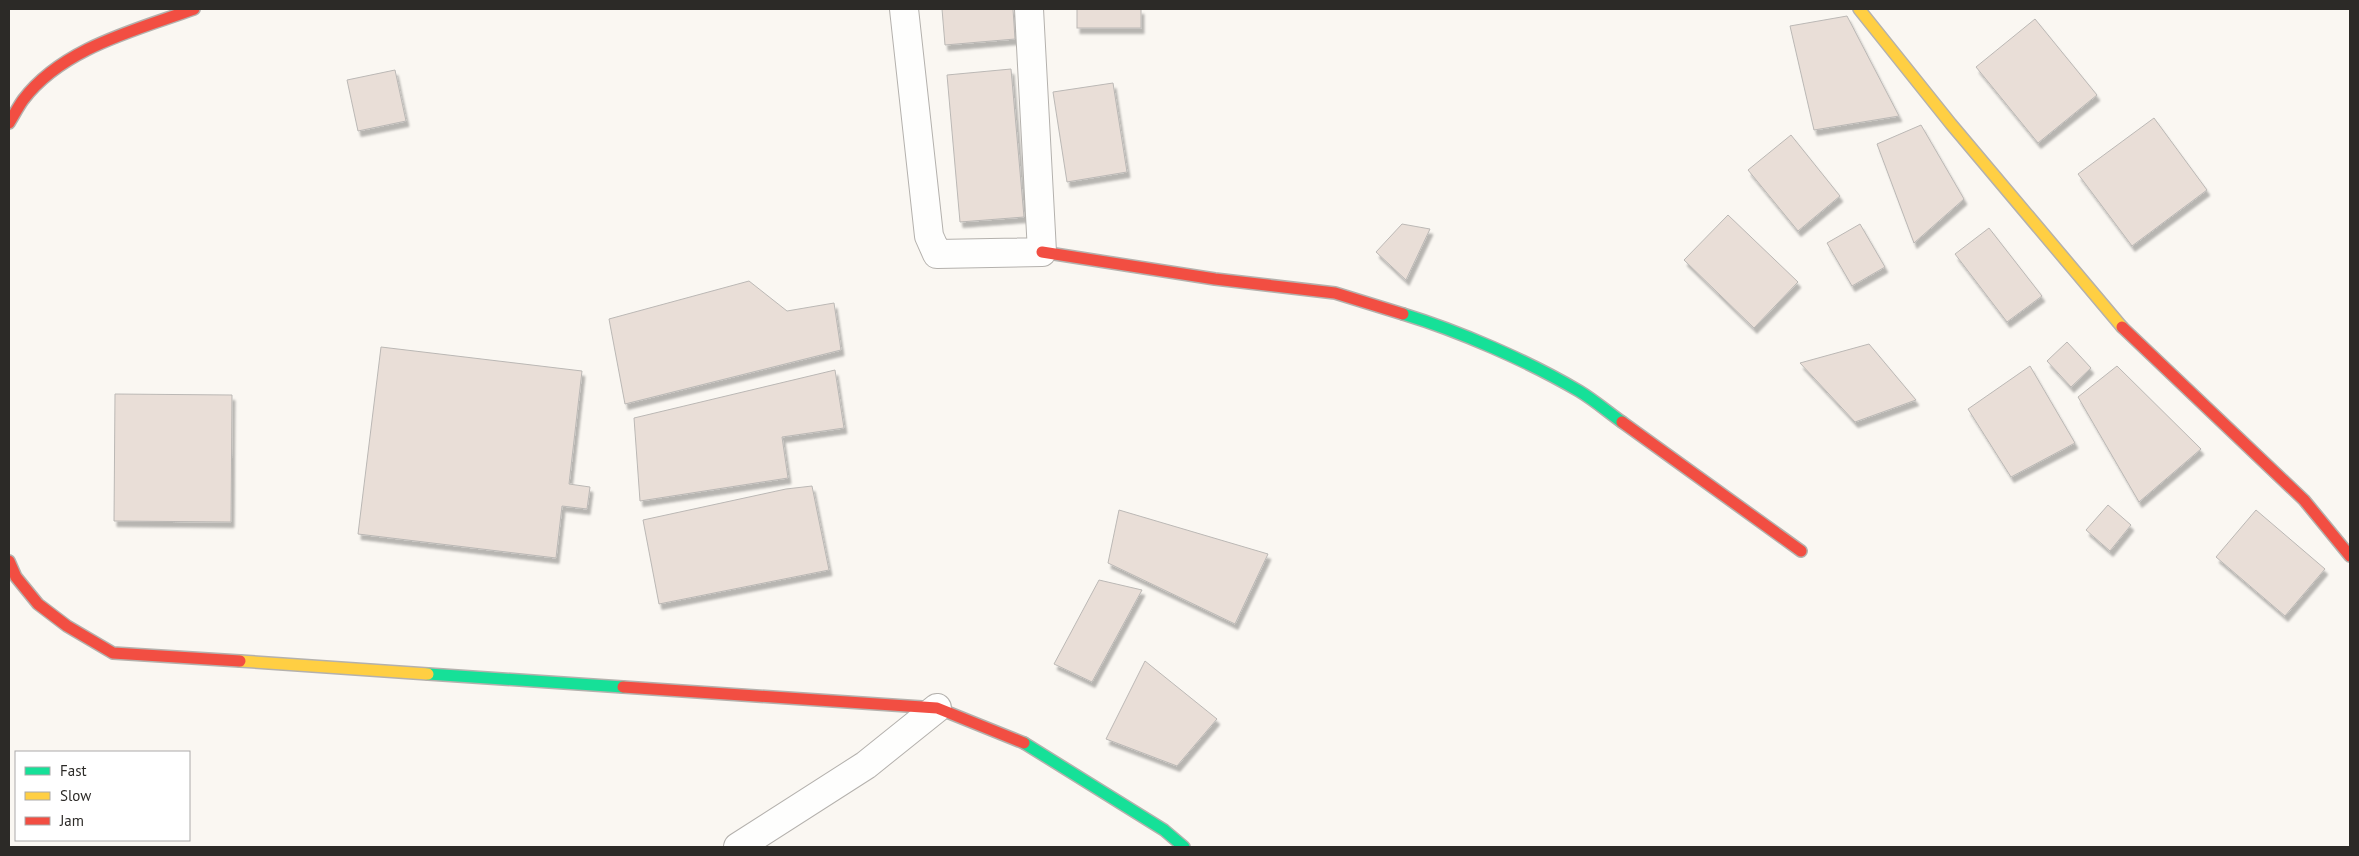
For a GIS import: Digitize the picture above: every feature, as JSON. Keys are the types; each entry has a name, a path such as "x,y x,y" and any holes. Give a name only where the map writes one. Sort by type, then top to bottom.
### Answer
{"street":[{"path":"9,123 13,113 43,77 96,46 194,9"},
{"path":"904,9 929,236 936,254 1042,252 1215,279 1335,293 1434,323 1507,355 1579,391 1666,456 1801,551"},
{"path":"1029,9 1042,252"},
{"path":"1859,9 1950,124 2116,321 2161,366 2304,500 2350,556"},
{"path":"9,561 14,578 58,622 113,652 937,708 1026,744 1164,830 1184,847"},
{"path":"738,847 866,765 937,708"}],"building":[{"path":"942,9 1013,9 1015,39 945,45"},
{"path":"1077,9 1141,9 1141,28 1077,28"},
{"path":"1847,16 1899,116 1814,130 1790,26"},
{"path":"2035,19 2097,95 2038,143 1976,67"},
{"path":"1011,69 1024,217 960,222 947,75"},
{"path":"395,70 406,121 358,131 347,80"},
{"path":"1113,83 1127,172 1067,182 1053,92"},
{"path":"2154,118 2207,190 2132,246 2078,174"},
{"path":"1921,125 1964,199 1914,243 1877,144"},
{"path":"1791,135 1840,196 1798,231 1748,170"},
{"path":"1728,215 1798,282 1754,328 1684,260"},
{"path":"1402,224 1430,229 1406,280 1376,252"},
{"path":"1860,224 1885,267 1852,286 1827,243"},
{"path":"1989,228 2042,296 2007,322 1955,254"},
{"path":"749,281 787,311 834,303 841,350 625,404 609,319"},
{"path":"2067,342 2091,368 2071,387 2047,361"},
{"path":"1869,344 1916,400 1855,422 1800,363"},
{"path":"381,347 582,371 569,484 590,487 587,509 562,506 556,558 358,534"},
{"path":"2030,366 2075,443 2011,477 1968,409"},
{"path":"2117,366 2201,449 2139,502 2078,397"},
{"path":"835,370 844,428 782,437 788,478 640,501 634,418"},
{"path":"115,394 232,395 231,522 114,521"},
{"path":"812,486 829,570 659,604 643,520 786,489"},
{"path":"2108,505 2131,525 2110,551 2086,530"},
{"path":"1119,510 1268,554 1235,624 1108,563"},
{"path":"2256,510 2325,569 2285,616 2216,557"},
{"path":"1099,580 1142,590 1092,682 1054,664"},
{"path":"1145,661 1217,719 1177,766 1106,739"}],"traffic: fast":[{"path":"1403,314 1470,338 1516,358 1585,395 1622,422"},
{"path":"428,674 623,687"},
{"path":"1024,743 1164,830 1184,847"}],"traffic: slow":[{"path":"1859,9 1951,124 2122,327"},
{"path":"240,661 428,674"}],"traffic: jam":[{"path":"9,123 23,100 39,82 79,54 125,33 194,9"},
{"path":"1042,252 1215,279 1335,293 1403,314"},
{"path":"2122,327 2304,500 2350,556"},
{"path":"1622,422 1801,551"},
{"path":"9,561 16,577 38,604 67,626 113,653 240,661"},
{"path":"623,687 937,708 1024,743"}]}
